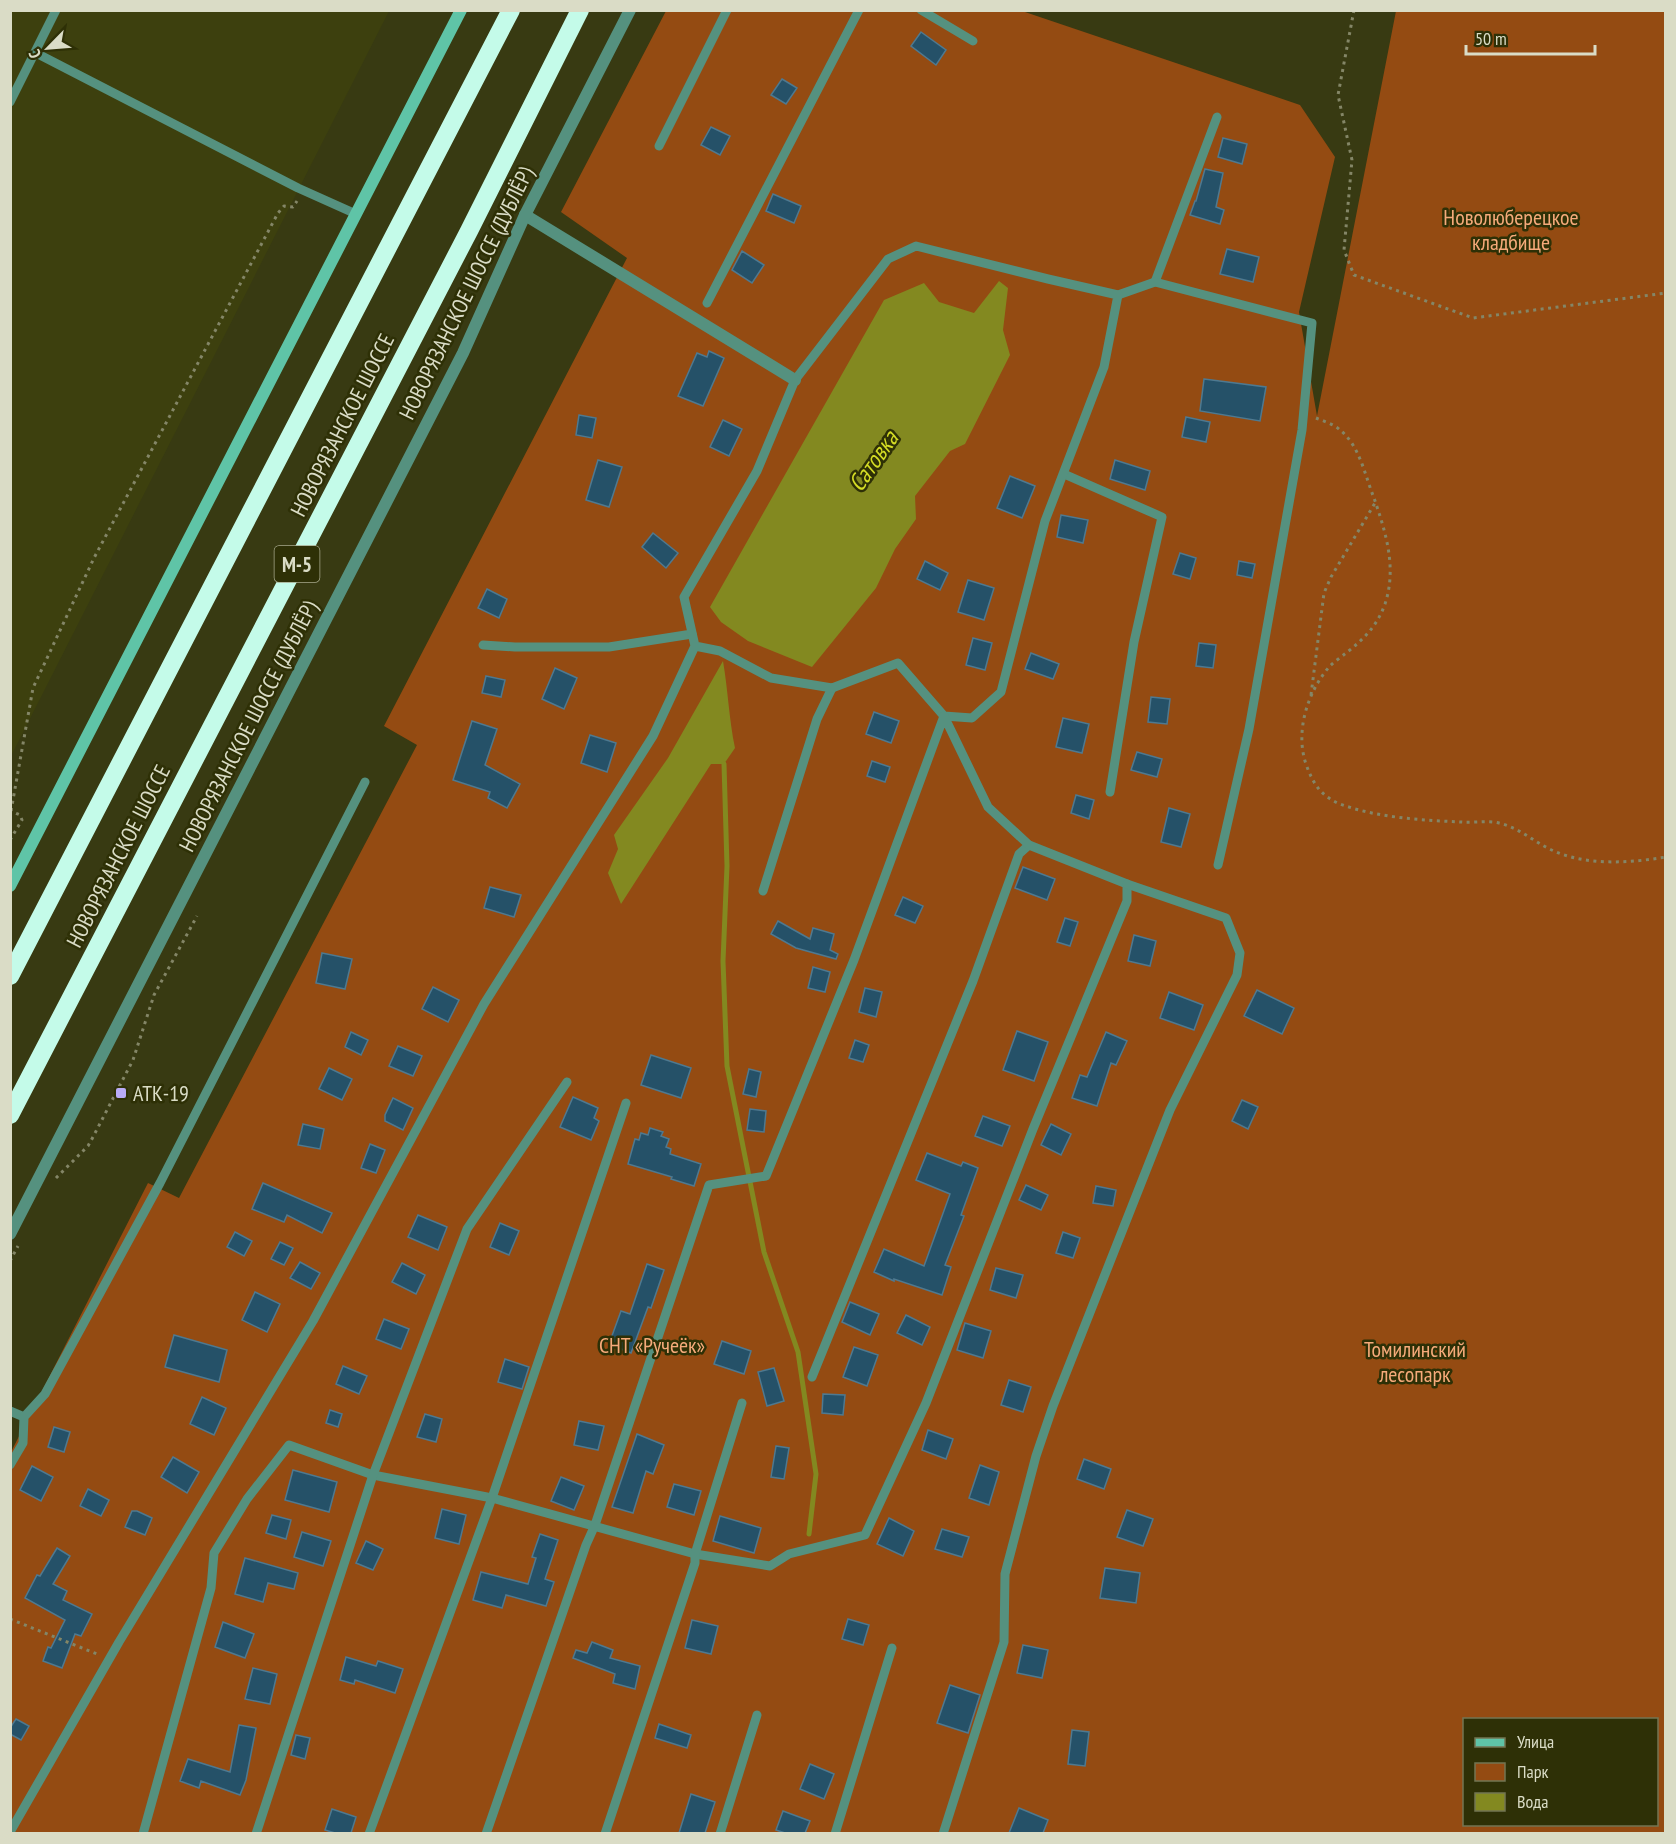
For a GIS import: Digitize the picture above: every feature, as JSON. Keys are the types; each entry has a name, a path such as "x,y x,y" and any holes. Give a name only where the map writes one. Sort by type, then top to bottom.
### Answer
{"highway":[{"name":"НОВОРЯЗАНСКОЕ ШОССЕ","path":"10,976 511,10"},
{"name":"НОВОРЯЗАНСКОЕ ШОССЕ","path":"10,1115 463,242 580,10"}],"street":[{"path":"10,886 461,10"},
{"name":"НОВОРЯЗАНСКОЕ ШОССЕ (ДУБЛЁР)","path":"16,1237 464,353 525,215 630,10"},
{"path":"525,215 795,380"}],"lane":[{"path":"10,102 56,10"},
{"path":"659,146 727,10"},
{"path":"706,303 859,10"},
{"path":"921,10 973,41"},
{"path":"36,53 303,190 356,214"},
{"path":"1155,282 1217,117"},
{"path":"10,1832 110,1659 314,1321 484,1004 653,736 695,646 684,597 757,471 795,380 888,259 916,246 1118,295 1155,282 1312,323 1303,412 1249,729 1218,865"},
{"path":"944,716 972,717 1001,692 1045,521 1104,367 1118,295"},
{"path":"1064,474 1162,517 1134,642 1110,792"},
{"path":"483,645 609,647 692,634"},
{"path":"695,646 720,651 771,678 832,688 898,663 944,716 988,807 1029,845 1127,884 1226,918 1240,953 1237,975 1170,1110 1053,1406 1036,1456 1005,1574 1004,1642 943,1833"},
{"path":"763,891 817,719 832,688"},
{"path":"486,1833 586,1545 595,1525 710,1185 766,1176 854,960 944,716"},
{"path":"10,1465 22,1443 24,1417 45,1394 160,1183 365,782"},
{"path":"812,1377 969,992 1019,855 1029,845"},
{"path":"143,1833 211,1588 214,1553 248,1499 289,1445 373,1474 492,1497 695,1554 770,1566 789,1554 865,1535 926,1403 1033,1129 1127,900 1127,884"},
{"path":"256,1833 373,1474 467,1229 567,1082"},
{"path":"369,1833 492,1497 626,1103"},
{"path":"605,1833 695,1563 695,1554 742,1403"},
{"path":"10,1411 24,1417"},
{"path":"835,1833 892,1648"},
{"path":"720,1833 757,1715"}],"path":[{"path":"1354,10 1338,95 1352,160 1344,250 1354,275 1473,318 1665,293"},
{"path":"10,840 22,820 20,815 11,812 33,688 94,558 278,213 284,206 293,207 303,190"},
{"path":"1303,412 1340,429 1355,447 1387,536 1391,566 1390,586 1376,624 1362,641 1330,666 1317,684 1306,710 1302,752 1314,785 1324,796 1339,803 1402,818 1501,824 1526,834 1553,851 1583,860 1645,860 1665,857"},
{"path":"1310,700 1323,593 1375,502"},
{"path":"53,1181 88,1146 93,1137 133,1060 154,995 197,916"},
{"path":"10,1261 16,1237"},
{"path":"10,1619 110,1659"}],"shaded area":[{"path":"11,11 389,11 11,756"}],"green space":[{"name":"СНТ «Ручеёк»","path":"666,11 1022,11 1300,105 1335,157 1299,312 1317,416 1396,11 1665,11 1665,1833 11,1834 11,1452 148,1183 179,1198 417,745 384,726 627,258 561,212"}],"water":[{"name":"Сатовка","path":"999,281 1008,288 1003,330 1010,355 965,444 950,451 915,496 916,519 895,549 876,588 812,667 748,641 721,622 710,607 884,300 924,283 939,302 974,313"},
{"path":"723,661 735,748 724,764 711,764 621,904 608,873 618,849 614,835 668,758"}],"building":[{"path":"921,32 946,50 936,65 911,46"},
{"path":"782,79 797,88 786,104 771,95"},
{"path":"711,127 730,136 720,155 701,145"},
{"path":"1223,138 1247,144 1242,164 1218,157"},
{"path":"1205,169 1223,173 1216,207 1224,210 1220,224 1190,215"},
{"path":"773,194 801,206 794,223 766,211"},
{"path":"1227,249 1259,257 1253,282 1220,274"},
{"path":"742,251 764,265 752,283 732,270"},
{"path":"709,351 724,358 703,406 678,396 697,353 707,357"},
{"path":"1204,379 1266,387 1260,421 1200,411"},
{"path":"579,415 596,418 592,438 576,435"},
{"path":"1186,417 1210,422 1206,442 1182,437"},
{"path":"723,420 742,429 729,456 710,447"},
{"path":"598,460 622,467 609,507 586,500"},
{"path":"1115,460 1150,471 1145,490 1110,479"},
{"path":"1010,476 1035,486 1022,518 997,508"},
{"path":"1061,515 1088,520 1083,543 1057,537"},
{"path":"653,533 678,553 666,568 642,547"},
{"path":"1180,553 1196,558 1190,579 1173,574"},
{"path":"925,561 948,573 940,590 917,579"},
{"path":"1239,561 1255,564 1252,578 1237,575"},
{"path":"968,580 994,588 984,620 958,612"},
{"path":"487,589 507,599 499,618 478,608"},
{"path":"973,638 992,643 985,670 966,665"},
{"path":"1199,643 1216,645 1213,668 1196,666"},
{"path":"1031,653 1059,664 1053,679 1025,669"},
{"path":"555,668 577,678 564,709 542,699"},
{"path":"486,676 505,680 501,697 482,693"},
{"path":"1151,697 1170,699 1167,724 1148,722"},
{"path":"874,712 899,721 891,743 866,734"},
{"path":"1063,718 1089,724 1082,753 1056,747"},
{"path":"472,721 497,729 485,765 520,784 507,808 488,798 490,792 453,780"},
{"path":"590,735 616,743 607,772 581,763"},
{"path":"1137,752 1162,759 1157,777 1131,770"},
{"path":"872,761 890,767 885,782 867,776"},
{"path":"1076,795 1094,800 1089,819 1071,813"},
{"path":"1169,808 1190,814 1181,847 1161,842"},
{"path":"1023,867 1055,879 1047,900 1015,888"},
{"path":"490,887 521,895 514,917 484,908"},
{"path":"903,897 923,906 915,923 895,915"},
{"path":"1065,918 1078,922 1070,946 1057,942"},
{"path":"778,921 810,939 813,928 834,934 830,950 838,954 836,959 796,948 771,934"},
{"path":"1134,935 1156,941 1150,966 1128,961"},
{"path":"322,953 352,959 345,989 316,983"},
{"path":"813,967 830,972 825,992 808,988"},
{"path":"433,987 459,1000 448,1022 422,1009"},
{"path":"865,988 882,992 876,1017 859,1012"},
{"path":"1257,990 1294,1008 1282,1034 1244,1016"},
{"path":"1169,992 1203,1005 1194,1030 1160,1018"},
{"path":"1017,1031 1048,1042 1034,1081 1003,1070"},
{"path":"351,1032 368,1040 361,1055 345,1047"},
{"path":"1106,1032 1127,1041 1116,1065 1111,1063 1097,1106 1072,1098 1080,1075 1087,1077"},
{"path":"855,1040 869,1045 863,1062 849,1058"},
{"path":"398,1046 422,1056 413,1076 389,1066"},
{"path":"651,1055 691,1068 681,1098 641,1085"},
{"path":"329,1068 352,1079 342,1100 319,1089"},
{"path":"749,1069 761,1072 756,1097 743,1094"},
{"path":"573,1097 598,1108 594,1118 599,1121 591,1140 560,1127"},
{"path":"393,1098 413,1108 403,1130 385,1121 385,1115"},
{"path":"1242,1100 1258,1107 1248,1129 1232,1121"},
{"path":"750,1109 766,1111 764,1132 747,1130"},
{"path":"983,1116 1010,1126 1002,1146 975,1136"},
{"path":"303,1124 324,1129 320,1149 298,1145"},
{"path":"1051,1124 1071,1134 1061,1155 1041,1145"},
{"path":"650,1128 663,1132 661,1136 669,1139 666,1147 671,1149 670,1154 701,1164 694,1186 628,1164 635,1139 639,1140 641,1133 648,1135"},
{"path":"370,1144 385,1150 376,1173 361,1168"},
{"path":"927,1153 961,1166 963,1162 978,1168 961,1215 964,1216 945,1265 951,1267 942,1295 894,1279 894,1281 874,1272 884,1249 924,1266 950,1194 916,1180"},
{"path":"263,1183 332,1213 322,1233 287,1215 284,1222 252,1209"},
{"path":"1026,1185 1048,1195 1041,1210 1019,1200"},
{"path":"1096,1186 1116,1190 1113,1206 1093,1203"},
{"path":"418,1215 447,1227 438,1250 408,1237"},
{"path":"500,1223 519,1231 509,1255 490,1247"},
{"path":"235,1232 252,1241 244,1256 227,1247"},
{"path":"1063,1232 1080,1238 1073,1258 1056,1253"},
{"path":"280,1242 293,1248 284,1265 271,1259"},
{"path":"300,1262 320,1273 311,1289 290,1278"},
{"path":"402,1263 425,1275 416,1294 392,1282"},
{"path":"647,1264 664,1270 651,1308 648,1307 631,1353 609,1344 621,1311 630,1314"},
{"path":"996,1268 1023,1275 1016,1298 990,1290"},
{"path":"255,1292 280,1304 267,1332 242,1320"},
{"path":"850,1302 879,1314 870,1335 842,1322"},
{"path":"906,1315 930,1327 922,1345 897,1333"},
{"path":"384,1319 409,1329 401,1349 376,1339"},
{"path":"965,1323 991,1331 983,1358 957,1350"},
{"path":"174,1335 227,1350 219,1382 165,1367"},
{"path":"722,1341 751,1351 744,1374 714,1364"},
{"path":"854,1347 878,1355 867,1386 843,1377"},
{"path":"505,1359 529,1367 522,1389 498,1382"},
{"path":"343,1366 367,1376 359,1394 336,1384"},
{"path":"774,1368 784,1401 767,1406 758,1372"},
{"path":"1009,1380 1031,1387 1023,1412 1001,1405"},
{"path":"823,1394 845,1395 843,1415 822,1413"},
{"path":"202,1397 226,1408 214,1435 190,1424"},
{"path":"330,1410 342,1414 338,1427 326,1423"},
{"path":"425,1414 442,1419 436,1442 417,1437"},
{"path":"579,1421 604,1426 598,1450 574,1445"},
{"path":"54,1427 70,1432 64,1452 48,1447"},
{"path":"928,1430 953,1439 946,1459 922,1450"},
{"path":"637,1434 664,1445 653,1474 646,1471 633,1513 612,1507"},
{"path":"776,1446 789,1448 784,1479 771,1477"},
{"path":"173,1457 199,1472 187,1493 161,1477"},
{"path":"1084,1459 1111,1469 1104,1489 1077,1479"},
{"path":"980,1465 999,1472 989,1505 969,1498"},
{"path":"32,1466 53,1477 41,1501 20,1490"},
{"path":"293,1470 337,1482 329,1512 285,1500"},
{"path":"561,1477 584,1486 574,1510 551,1501"},
{"path":"674,1484 701,1491 694,1515 667,1507"},
{"path":"88,1489 109,1500 101,1516 80,1506"},
{"path":"442,1509 466,1515 459,1544 435,1538"},
{"path":"1127,1510 1153,1519 1143,1546 1117,1537"},
{"path":"132,1511 152,1518 145,1535 125,1527"},
{"path":"272,1515 291,1520 286,1539 266,1533"},
{"path":"720,1516 761,1528 754,1553 713,1541"},
{"path":"889,1518 914,1531 903,1556 877,1544"},
{"path":"942,1529 969,1537 962,1557 935,1549"},
{"path":"302,1532 331,1541 323,1566 294,1557"},
{"path":"540,1534 558,1540 545,1579 554,1582 546,1606 506,1595 502,1608 473,1600 481,1572 528,1584 536,1558 532,1557"},
{"path":"366,1541 383,1549 373,1570 356,1563"},
{"path":"57,1548 70,1556 53,1584 67,1591 63,1600 92,1614 81,1636 75,1634 62,1668 43,1661 48,1647 51,1648 65,1620 25,1598 37,1575 40,1576"},
{"path":"245,1558 298,1573 294,1589 268,1583 263,1602 235,1594"},
{"path":"1105,1568 1140,1573 1136,1603 1100,1598"},
{"path":"848,1619 869,1625 863,1645 842,1639"},
{"path":"692,1620 718,1626 711,1654 685,1648"},
{"path":"223,1622 254,1634 245,1658 215,1647"},
{"path":"592,1642 613,1650 610,1658 640,1666 635,1689 613,1683 615,1674 573,1658 576,1650 587,1653"},
{"path":"1023,1645 1048,1650 1042,1678 1017,1673"},
{"path":"346,1657 376,1666 378,1661 403,1669 395,1693 355,1680 354,1684 340,1680"},
{"path":"253,1668 277,1674 270,1704 245,1699"},
{"path":"950,1685 980,1695 968,1733 937,1723"},
{"path":"16,1719 29,1726 21,1740 10,1734 10,1728"},
{"path":"659,1724 691,1735 687,1748 655,1738"},
{"path":"239,1725 256,1728 246,1780 240,1795 201,1781 199,1788 180,1781 188,1759 230,1772"},
{"path":"1072,1730 1089,1732 1085,1766 1068,1764"},
{"path":"296,1735 310,1738 305,1759 291,1755"},
{"path":"810,1764 834,1774 824,1799 800,1789"},
{"path":"691,1794 715,1802 705,1833 679,1833"},
{"path":"1019,1808 1048,1820 1043,1833 1009,1833"},
{"path":"332,1809 356,1817 351,1833 335,1833 325,1830"},
{"path":"783,1811 810,1821 805,1833 785,1833 776,1830"}],"waterway":[{"path":"724,764 727,866 723,961 727,1066 764,1252 798,1352 816,1474 809,1534"}],"place":[{"name":"АТК-19","path":"121,1093"}],"park label":[{"name":"Новолюберецкое кладбище","path":"1511,230"},
{"name":"Томилинский лесопарк","path":"1415,1362"}]}
